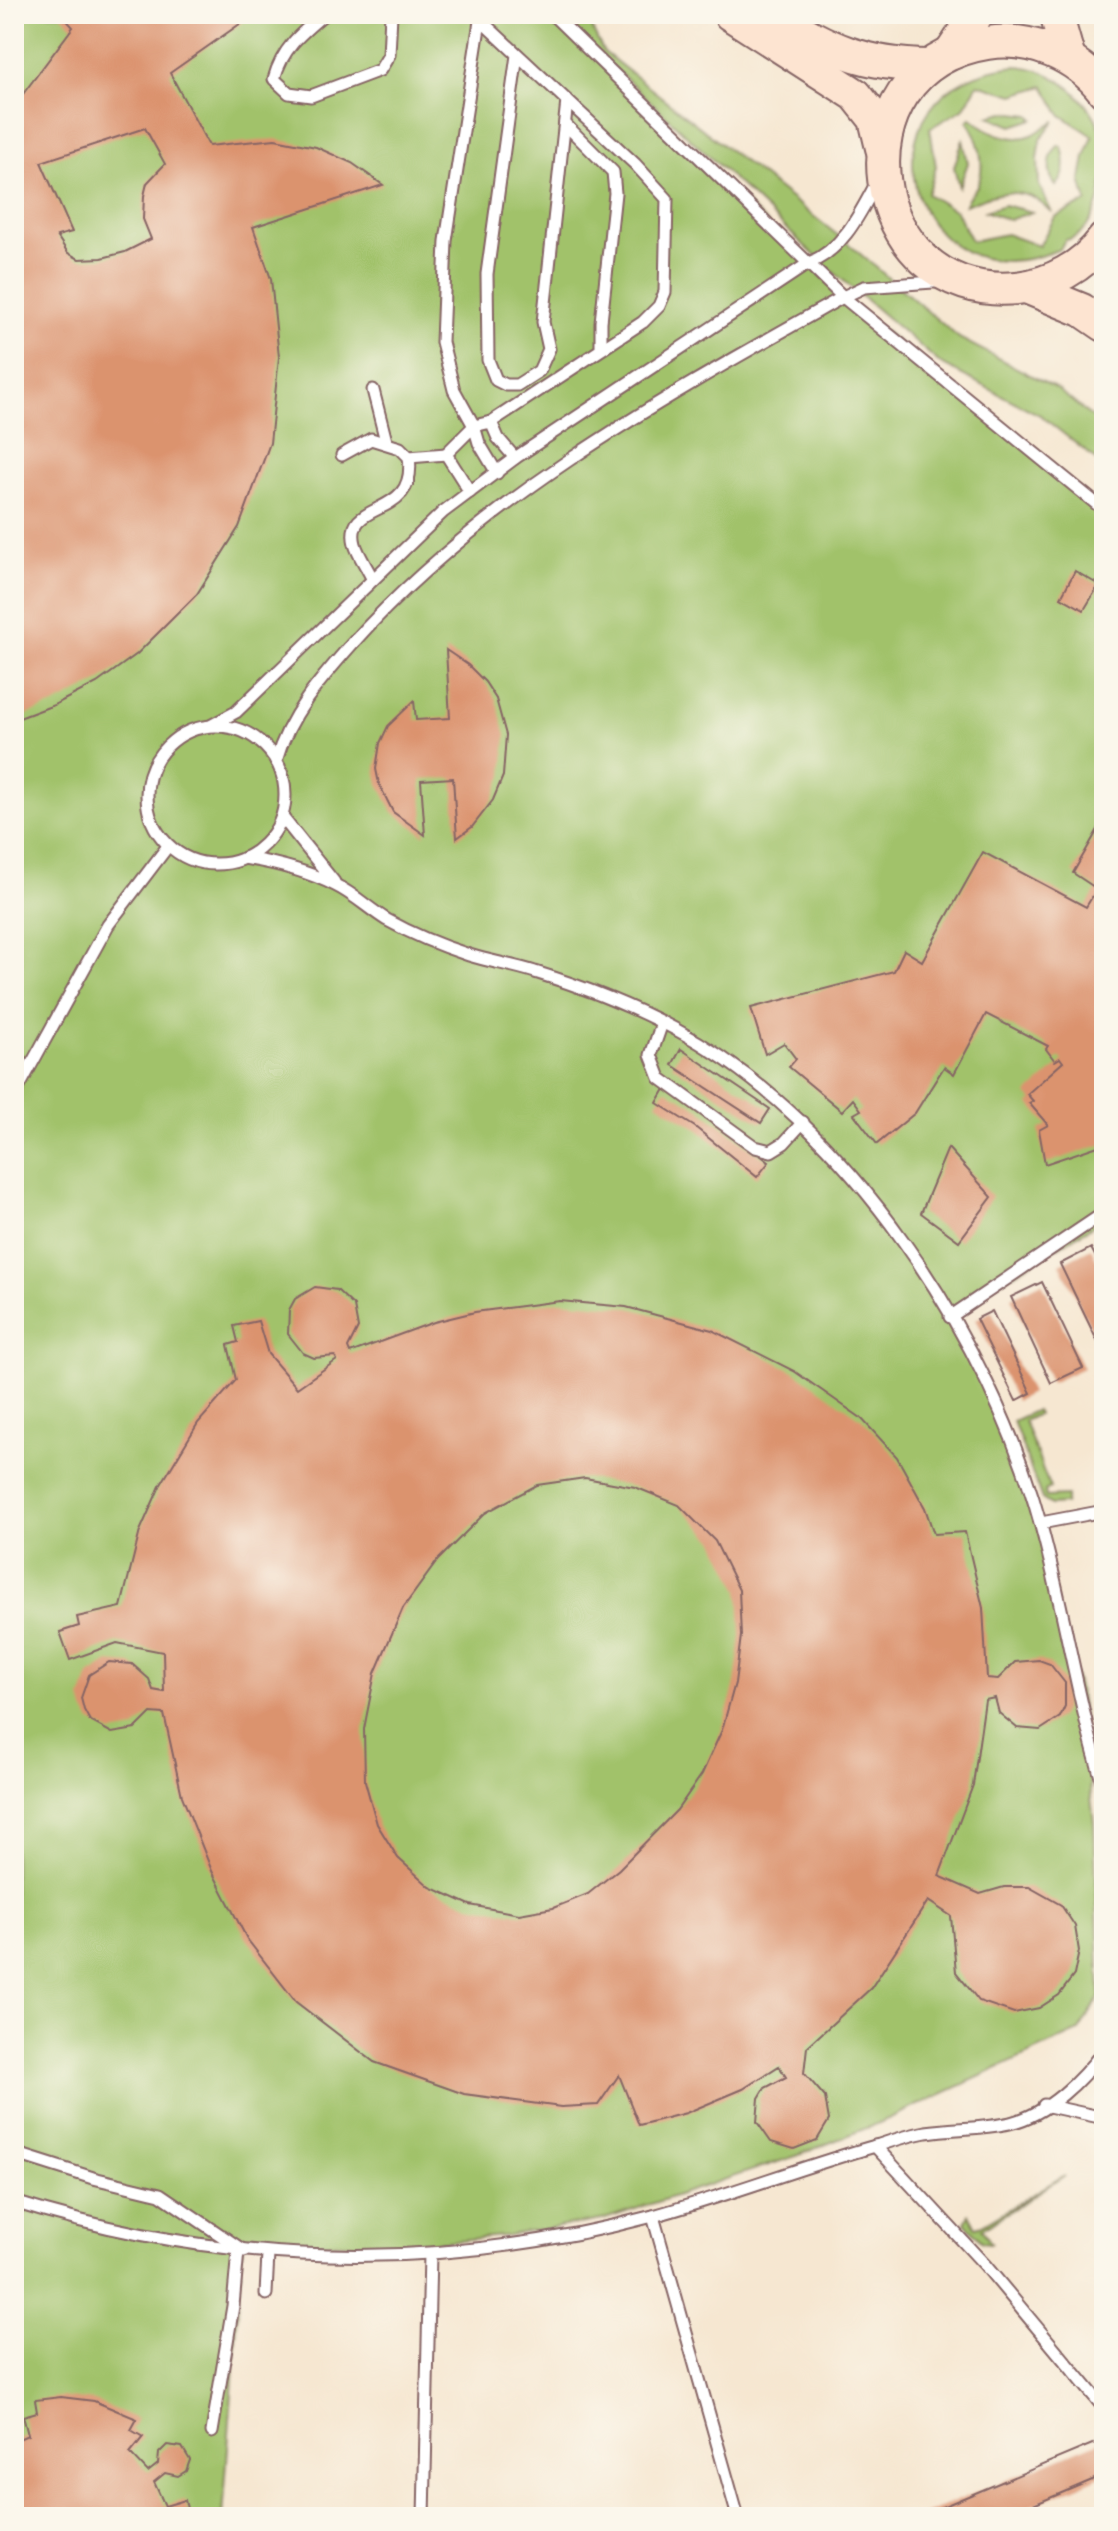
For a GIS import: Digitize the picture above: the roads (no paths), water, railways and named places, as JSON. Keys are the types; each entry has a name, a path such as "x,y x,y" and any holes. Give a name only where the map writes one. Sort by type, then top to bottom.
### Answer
{"main road":[{"path":"730,14 856,95 875,119 891,212 912,246 926,259 959,279 992,287 1026,287 1075,267 1104,239"},
{"path":"773,14 839,53 869,62 940,60 990,42 1031,44 1069,59 1104,91"},
{"path":"882,161 898,103 940,60 977,14"},
{"path":"1056,14 1069,59"},
{"path":"1026,287 1082,310 1104,325"}],"lane":[{"path":"324,14 292,42 279,59 274,79 289,93 311,96 380,70 389,55 391,14"},
{"path":"552,14 843,297 1104,510"},
{"path":"342,455 371,439 386,441 409,457 446,454 474,426 491,422 601,346 643,322 659,306 665,292 667,199 477,17"},
{"path":"477,17 446,241 442,342 454,390 497,473"},
{"path":"517,55 487,274 488,360 496,380 506,385 517,385 539,371 549,349 543,322 567,101"},
{"path":"565,124 613,172 615,193 601,346"},
{"path":"212,725 238,729 260,741 276,761 285,798 282,817 260,849 224,864 204,863 185,857 168,846 151,821 146,795 151,769 165,746 186,731 212,725 236,712 443,512 515,458 809,263 825,256 857,219 882,161"},
{"path":"276,761 292,719 322,677 379,614 463,540 548,474 640,414 864,287 959,279"},
{"path":"373,390 386,441"},
{"path":"491,422 498,438 515,458"},
{"path":"446,454 470,492"},
{"path":"372,578 355,543 356,529 368,512 395,503 403,494 409,480 409,457"},
{"path":"282,817 337,886"},
{"path":"14,1096 108,925 168,846"},
{"path":"244,858 277,863 337,886 387,920 432,941 607,996 662,1023 747,1074 803,1122 857,1180 902,1238 950,1317 997,1408 1041,1523 1089,1740 1104,1787"},
{"path":"662,1023 651,1055 660,1078 755,1147 771,1151 784,1143 803,1122"},
{"path":"950,1317 1104,1213"},
{"path":"1041,1523 1104,1511"},
{"path":"1089,1740 1104,1745"},
{"path":"14,2202 147,2237 268,2254 430,2254 573,2235 653,2216 923,2132 1012,2123 1071,2089 1104,2050"},
{"path":"1044,2105 1104,2118"},
{"path":"875,2146 985,2265 1104,2408"},
{"path":"14,2153 93,2178 160,2194 241,2251"},
{"path":"653,2216 738,2517"},
{"path":"212,2432 241,2251"},
{"path":"266,2294 268,2254"},
{"path":"424,2517 430,2254"}]}
